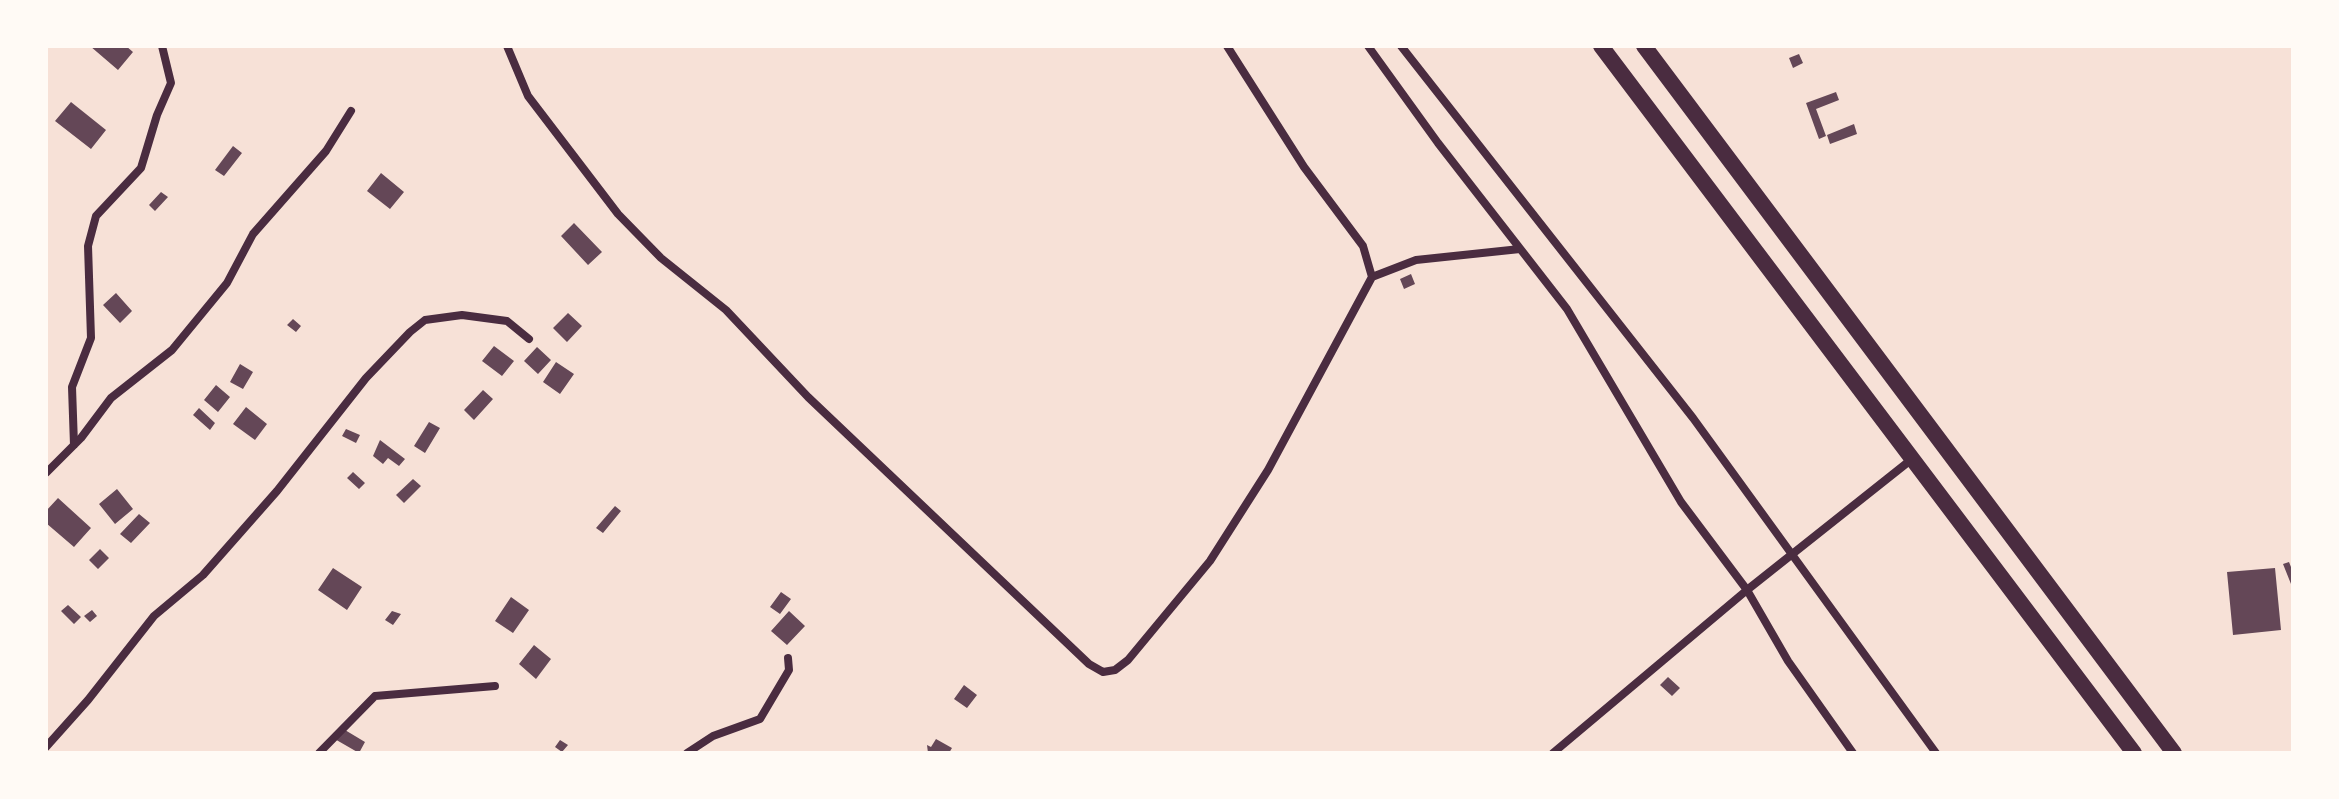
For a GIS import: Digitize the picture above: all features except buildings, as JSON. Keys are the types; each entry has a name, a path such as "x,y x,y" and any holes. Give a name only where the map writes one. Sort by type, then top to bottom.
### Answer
{"highway":[{"path":"1601,46 2134,753"},
{"path":"1644,46 2007,526 2174,753"}],"street":[{"path":"74,445 72,387 91,338 88,246 96,216 141,168 157,115 171,83 162,46"},
{"path":"507,46 528,96 618,214 661,258 726,310 837,425 1089,664 1103,672 1115,670 1128,660 1210,561 1268,470 1372,277 1416,260 1520,249"},
{"path":"1227,46 1304,167 1363,246 1372,277"},
{"path":"1368,46 1567,309 1681,502 1747,590 1788,661 1853,753"},
{"path":"1401,46 1693,418 1936,753"},
{"path":"46,473 74,445 111,398 172,350 227,283 253,234 326,151 351,111"},
{"path":"46,747 154,616 203,575 277,491 366,378 410,332 425,320 462,315 507,321 529,339"},
{"path":"1553,753 1747,590 1912,459"},
{"path":"687,753 713,736 760,719 789,670 788,658"},
{"path":"319,753 375,696 495,686"}]}
